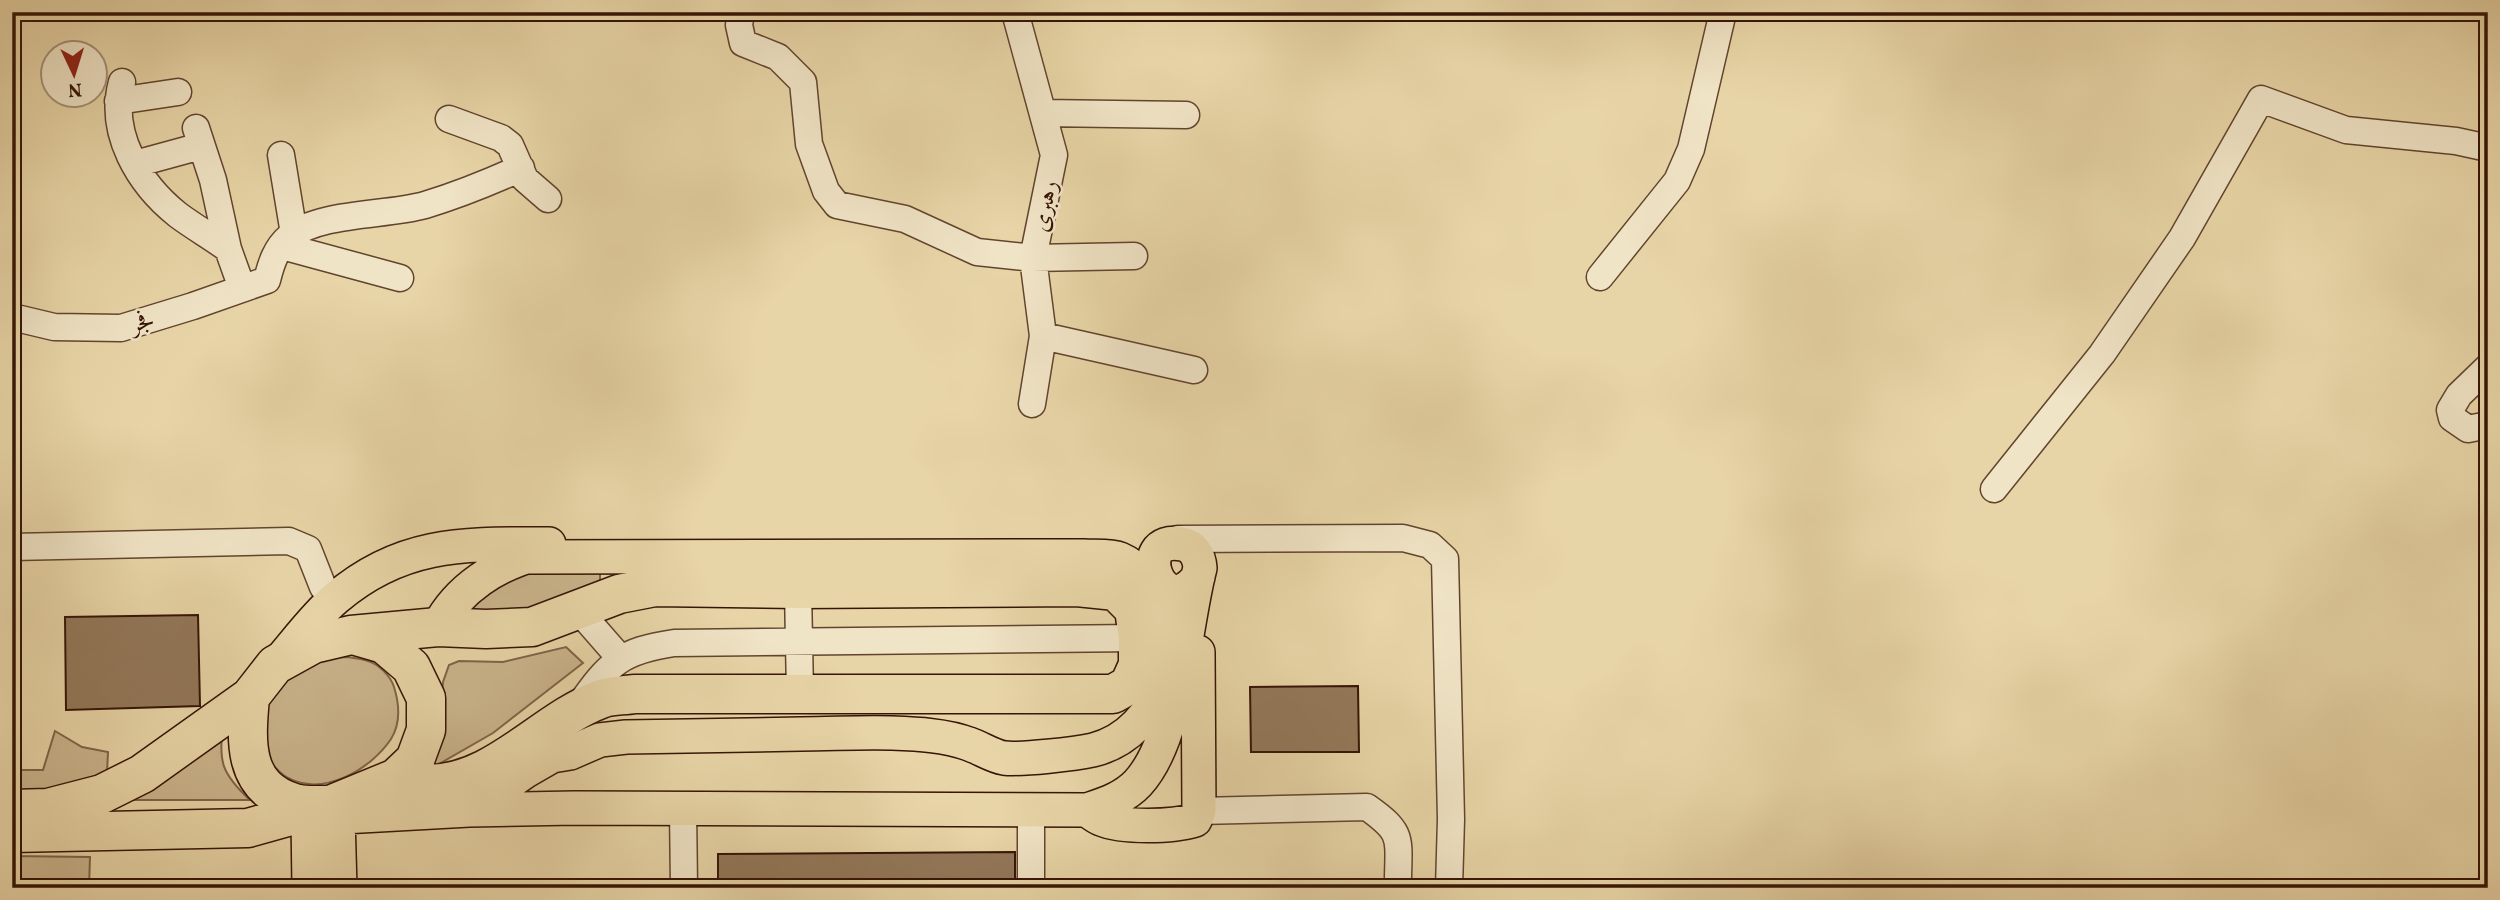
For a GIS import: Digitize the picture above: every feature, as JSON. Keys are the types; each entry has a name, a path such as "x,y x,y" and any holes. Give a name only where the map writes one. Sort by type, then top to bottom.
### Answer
{"highway":[{"path":"12,808 48,808 102,794 142,774 250,697 275,665 313,644 351,635 438,627 532,627 619,594 654,587 1077,587 1116,591 1134,609 1138,665 1129,685 1113,694 634,694 603,698 574,713 491,766 457,781 426,785 396,779"},
{"path":"12,833 248,828 314,816 396,779 415,760 426,730 426,698 411,667 384,644 351,635"},
{"path":"250,697 246,736 252,769 270,790 314,816"}],"main road":[{"path":"275,665 335,599 386,565 428,550 487,544 1178,541 1195,551 1200,568 1168,729 1154,760 1138,783 1113,801 1087,810 575,808 314,816"},
{"path":"438,627 446,611 461,595 494,569 524,557 579,543"},
{"path":"469,810 552,756 570,753 600,740 626,737 891,733 940,736 968,743 1003,758 1095,749 1124,737 1145,717 1156,699 1166,671 1170,643 1166,615 1156,592 1139,571 1119,558 524,557"},
{"path":"1087,810 1100,818 1118,823 1181,825 1195,820 1199,811 1198,577"},
{"path":"570,753 561,771 560,781 565,798 575,808"},
{"path":"1003,758 1017,809"},
{"path":"309,888 314,816"},
{"path":"314,816 340,888"}],"street":[{"path":"741,12 738,24 743,43 778,57 803,82 809,145 825,191 837,205 905,219 977,252 1033,258 1134,256"},
{"name":"رهبری","path":"1015,12 1054,155 1033,258 1043,336 1032,404"},
{"path":"1600,277 1677,181 1691,149 1723,12"},
{"path":"178,92 120,91 117,115 120,134 125,148 158,196 180,216 228,249"},
{"path":"1994,489 2102,354 2182,238 2261,99 2346,130 2456,141 2488,148"},
{"path":"1043,113 1186,115"},
{"path":"449,119 500,138 510,145 525,179 548,199"},
{"path":"135,164 198,137 213,180 228,249 242,288"},
{"path":"281,155 288,240"},
{"path":"288,240 302,229 335,219 422,205 478,187 521,168"},
{"path":"288,240 400,278"},
{"name":"فجر","path":"12,317 54,327 121,327 267,280 272,259 288,240"},
{"path":"1043,336 1194,370"},
{"path":"2488,367 2459,395 2450,410 2452,418 2468,429 2488,425"},
{"path":"1178,541 1403,538 1430,545 1446,559 1451,820 1449,888"},
{"path":"12,547 289,541 307,549 319,580 335,599"},
{"path":"798,589 800,694"},
{"path":"579,611 620,658"},
{"path":"574,713 592,687 620,658 646,647 674,643 1138,638"},
{"path":"1199,811 1367,807 1387,821 1399,841 1398,877"},
{"path":"683,808 684,888"},
{"path":"1017,809 1031,888"}],"shaded area":[{"path":"600,564 600,583 543,608 462,613 524,569"},
{"path":"566,647 583,663 493,733 425,772 441,711 443,682 449,665 459,661 503,662"},
{"path":"347,657 372,663 390,679 398,706 394,733 372,760 346,777 316,784 288,778 262,751 263,706 281,679 325,658"},
{"path":"223,725 221,749 224,767 233,783 250,800 126,800"},
{"path":"55,731 82,747 108,752 107,773 12,802 12,770 43,770"},
{"path":"12,856 90,857 89,888 12,888"}],"building":[{"path":"198,615 200,706 66,710 65,617"},
{"path":"1358,686 1359,752 1251,752 1250,687"},
{"path":"1015,852 1015,888 718,888 718,854"}]}
